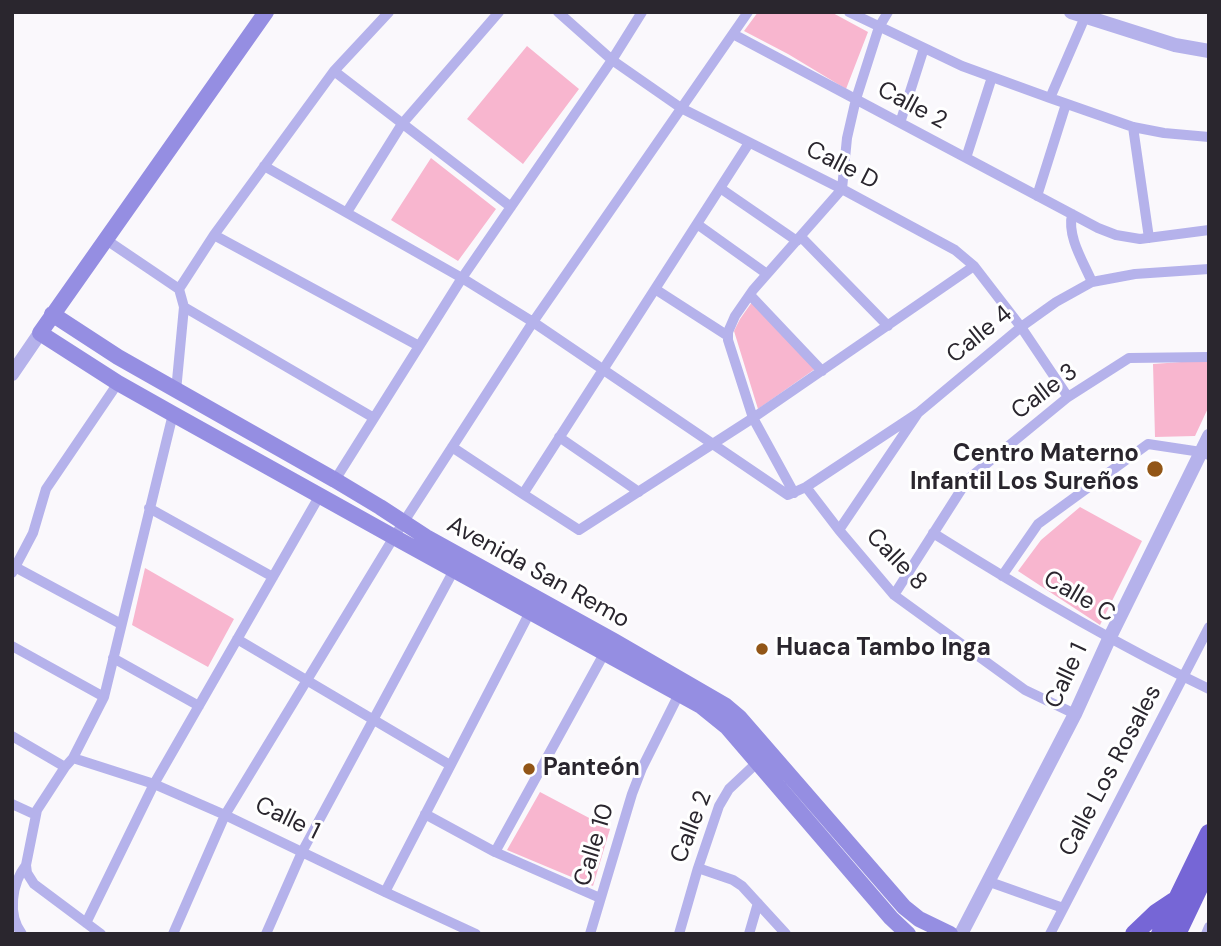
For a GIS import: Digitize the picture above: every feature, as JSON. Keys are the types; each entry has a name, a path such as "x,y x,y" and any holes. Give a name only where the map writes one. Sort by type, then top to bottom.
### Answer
{"highway":[{"path":"1160,934 1209,833"},
{"path":"1177,934 1209,867"},
{"path":"1135,934 1156,913 1177,899"}],"main road":[{"path":"40,332 266,12"},
{"name":"Avenida San Remo","path":"52,314 176,391 717,701 739,717 763,757 891,918 908,934"},
{"name":"Avenida San Remo","path":"40,332 118,383 701,706 763,757 904,908 919,919 950,934"}],"street":[{"path":"179,289 214,235 334,71 389,12"},
{"path":"347,212 402,124 499,12"},
{"name":"Calle D","path":"558,12 612,60 681,108 842,189 955,250 974,265 1021,327 1068,397"},
{"path":"335,480 462,278 642,12"},
{"path":"173,934 225,815 394,537 533,322 748,12"},
{"path":"849,12 962,66 1066,104 1133,127 1209,137"},
{"path":"794,492 753,418 728,336 735,316 750,295 842,189 847,138 856,99 879,27 888,12"},
{"path":"1071,12 1175,45 1209,51"},
{"path":"1049,98 1085,17"},
{"name":"Calle 2","path":"733,34 1037,196 1116,235 1149,238 1209,230"},
{"path":"900,123 924,48"},
{"path":"334,71 511,207"},
{"path":"966,158 992,77"},
{"path":"1037,196 1066,104"},
{"path":"1133,127 1149,238"},
{"path":"523,494 749,143"},
{"path":"264,166 462,278 533,322 788,495 806,487 918,413"},
{"path":"720,188 799,239 888,326"},
{"path":"1072,214 1071,234 1092,282"},
{"path":"697,224 767,274"},
{"path":"214,235 419,346"},
{"path":"105,239 179,289 184,307 176,391"},
{"path":"452,447 579,530 713,445 974,265"},
{"name":"Calle 4","path":"839,530 918,413 1021,327 1056,302 1092,282 1135,274 1209,269"},
{"path":"655,289 728,336"},
{"path":"750,295 822,371"},
{"path":"184,307 374,418"},
{"path":"12,374 40,332"},
{"name":"Calle 3","path":"894,595 968,479 1068,397 1129,358 1209,357"},
{"path":"118,383 46,488 33,533 14,570 121,624"},
{"path":"101,934 34,884 27,873 26,865 37,810 69,762 104,697 173,414"},
{"name":"Calle 1","path":"961,934 1075,714 1109,639 1205,453 1209,436"},
{"path":"559,437 639,492"},
{"path":"1002,576 1038,524 1148,444 1205,453"},
{"name":"Calle 8","path":"806,487 894,595 1025,690 1075,714"},
{"path":"86,923 153,784 320,495"},
{"path":"149,508 273,577"},
{"name":"Calle C","path":"933,533 1109,639 1209,689"},
{"path":"270,932 302,852 454,570"},
{"path":"385,892 530,612"},
{"name":"Calle Los Rosales","path":"1050,934 1209,626"},
{"path":"237,639 450,765"},
{"path":"12,646 104,697"},
{"path":"495,852 604,652"},
{"path":"113,658 198,706"},
{"name":"Calle 10","path":"590,934 632,794 679,694"},
{"name":"Calle 1","path":"12,736 69,762 153,784 225,815 476,934"},
{"name":"Calle 2","path":"680,934 719,806 729,789 763,757"},
{"path":"12,804 37,815"},
{"path":"425,814 495,852 600,898"},
{"path":"22,934 16,926 13,898 19,876 26,865"},
{"path":"698,868 733,880 742,886 786,934"},
{"path":"987,881 1063,908"},
{"path":"749,934 758,903"},
{"path":"1206,934 1209,928"}],"shaded area":[{"path":"758,12 831,12 868,32 846,89 744,31"},
{"path":"527,46 579,89 523,164 467,119"},
{"path":"431,158 496,209 458,261 391,220"},
{"path":"752,302 815,369 758,409 734,331"},
{"path":"1209,360 1209,406 1195,436 1155,437 1153,364"},
{"path":"1080,507 1142,541 1100,625 1018,571 1041,540"},
{"path":"145,568 234,619 208,667 132,625"},
{"path":"540,792 610,829 593,886 507,850"}],"place":[{"name":"Centro Materno Infantil Los Sureños","path":"1155,469"},
{"name":"Huaca Tambo Inga","path":"762,649"},
{"name":"Panteón","path":"529,769"}]}
